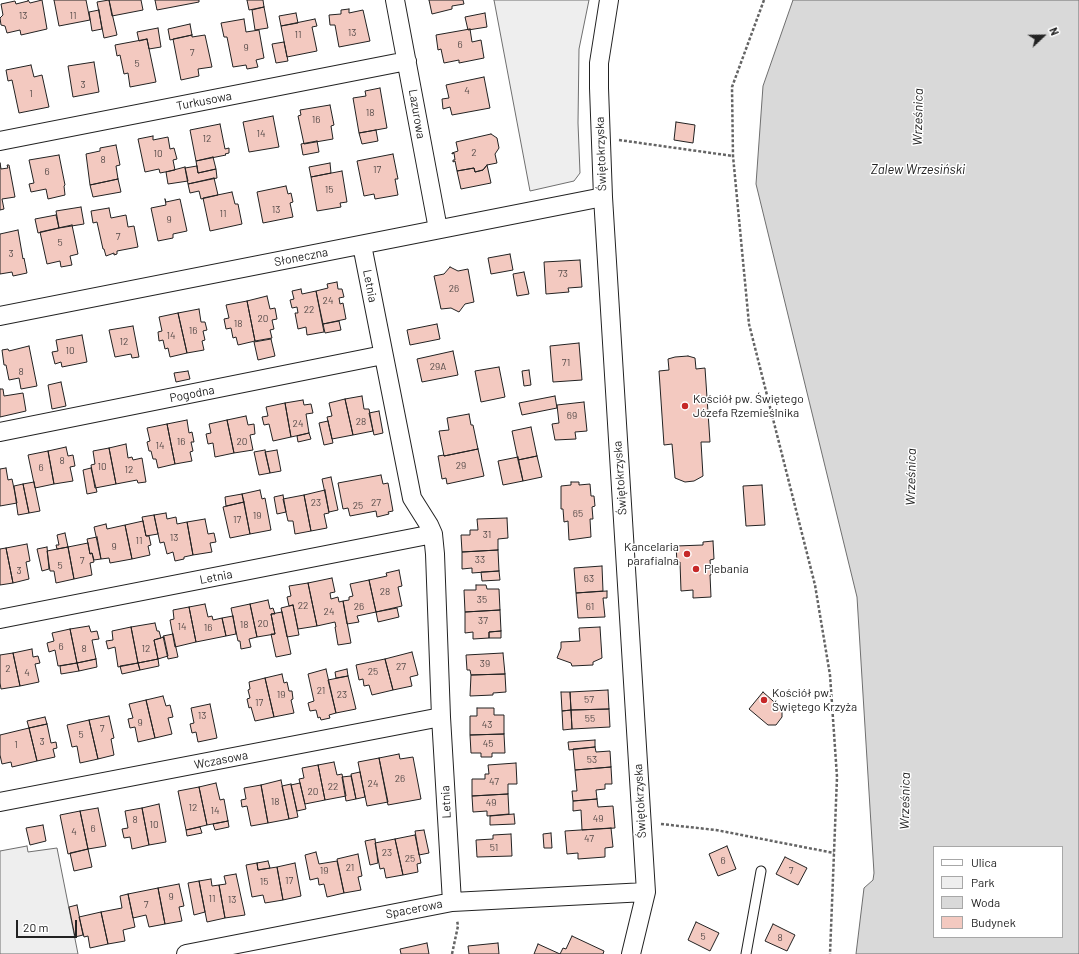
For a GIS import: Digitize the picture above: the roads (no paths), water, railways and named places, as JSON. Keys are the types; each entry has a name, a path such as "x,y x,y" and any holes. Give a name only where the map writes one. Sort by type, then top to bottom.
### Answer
{"street":[{"name":"Lazurowa","path":"395,0 438,229"},
{"name":"Świętokrzyska","path":"609,0 599,63 600,137 646,892 631,954"},
{"name":"Turkusowa","path":"0,141 407,61"},
{"name":"Słoneczna","path":"0,316 603,197"},
{"name":"Letnia","path":"362,245 412,498 430,525 433,534 441,717 452,902"},
{"name":"Pogodna","path":"0,432 383,355"},
{"name":"Letnia","path":"0,619 433,534"},
{"name":"Wczasowa","path":"0,802 441,717"},
{"name":"Spacerowa","path":"186,954 452,902 646,892"}],"lane":[{"path":"746,954 761,870"}],"water":[{"name":"Zalew Wrzesiński","path":"793,0 1079,0 1079,954 856,954 864,888 873,880 874,873 857,597 756,184 763,86"}],"place":[{"name":"Kościół pw. Świętego Józefa Rzemieślnika","path":"685,406"},
{"name":"Kancelaria parafialna","path":"687,554"},
{"name":"Plebania","path":"696,569"},
{"name":"Kościół pw. Świętego Krzyża","path":"764,700"}],"water label":[{"name":"Wrześnica","path":"918,117"},
{"name":"Wrześnica","path":"911,477"},
{"name":"Wrześnica","path":"905,801"}]}
